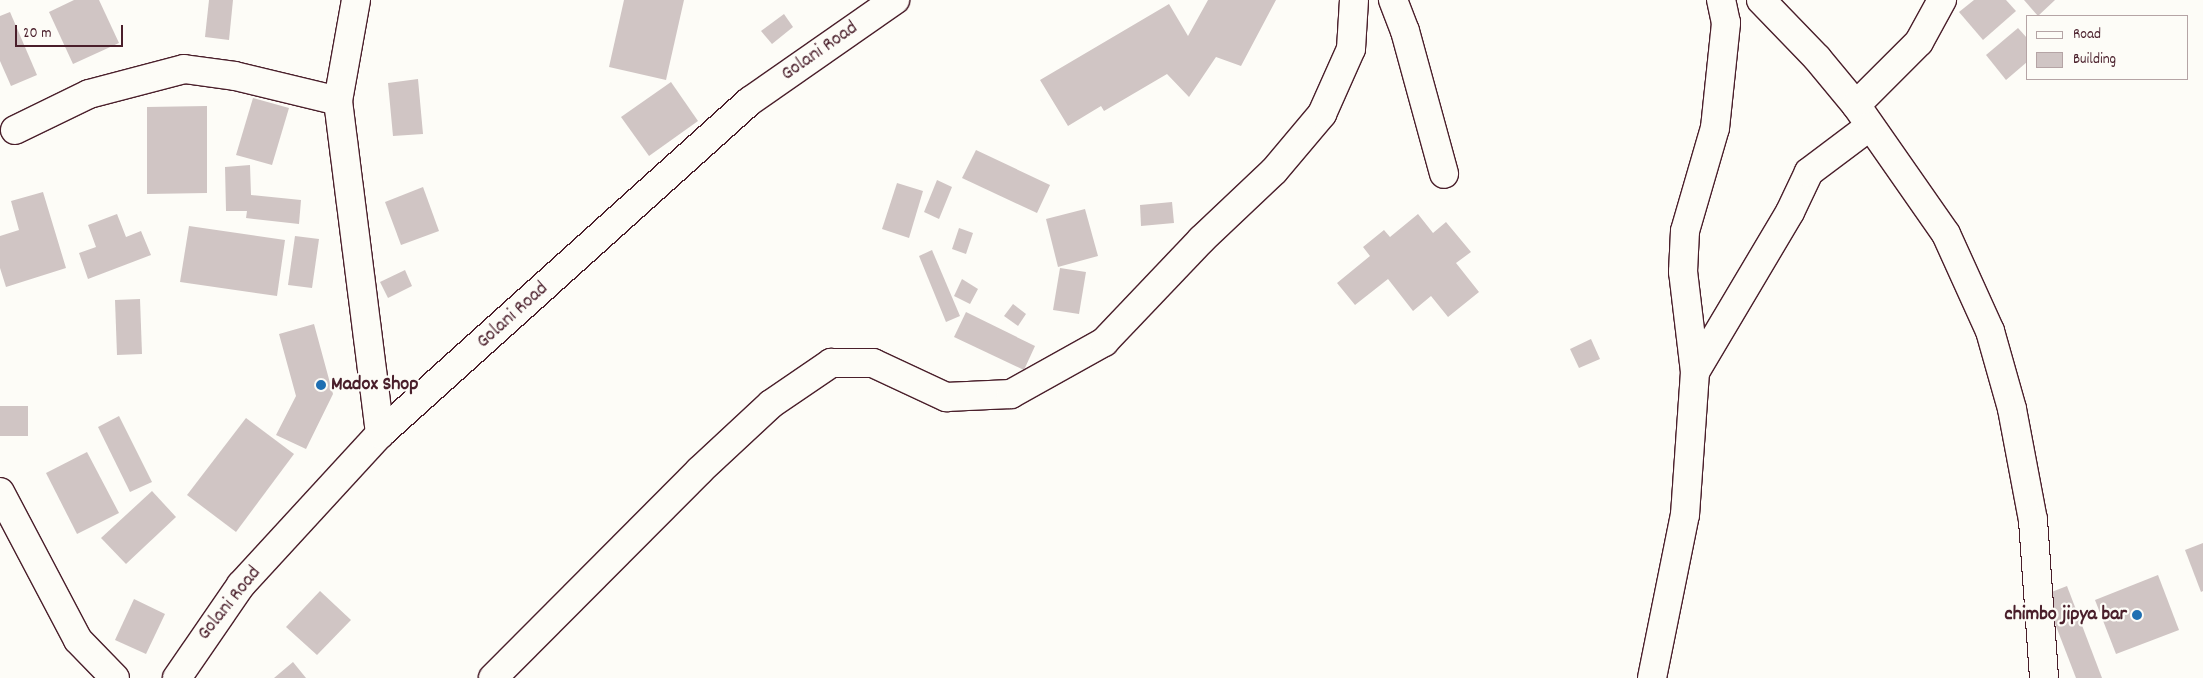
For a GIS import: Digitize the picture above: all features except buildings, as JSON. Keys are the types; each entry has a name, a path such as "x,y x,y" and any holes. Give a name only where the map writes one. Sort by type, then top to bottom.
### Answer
{"street":[{"path":"356,0 338,101 380,434"},
{"name":"Golani Road","path":"177,678 242,585 380,434 750,101 895,0"},
{"path":"493,678 713,457 771,404 831,363 873,363 946,397 1011,394 1104,342 1202,240 1274,171 1322,114 1351,49 1354,0"},
{"path":"1393,0 1404,31 1444,174"},
{"path":"1652,678 1685,515 1695,372 1683,272 1685,231 1715,128 1726,24 1721,0"},
{"path":"1761,0 1817,58 1863,116 1946,234 1990,331 2012,410 2033,520 2044,678"},
{"path":"1695,372 1790,212 1810,172 1863,116 1918,42 1942,0"},
{"path":"15,130 89,94 184,69 235,76 338,101"},
{"path":"0,492 78,640 116,678"}],"place":[{"name":"Madox Shop","path":"321,385"},
{"name":"chimbo jipya bar","path":"2137,615"}]}
